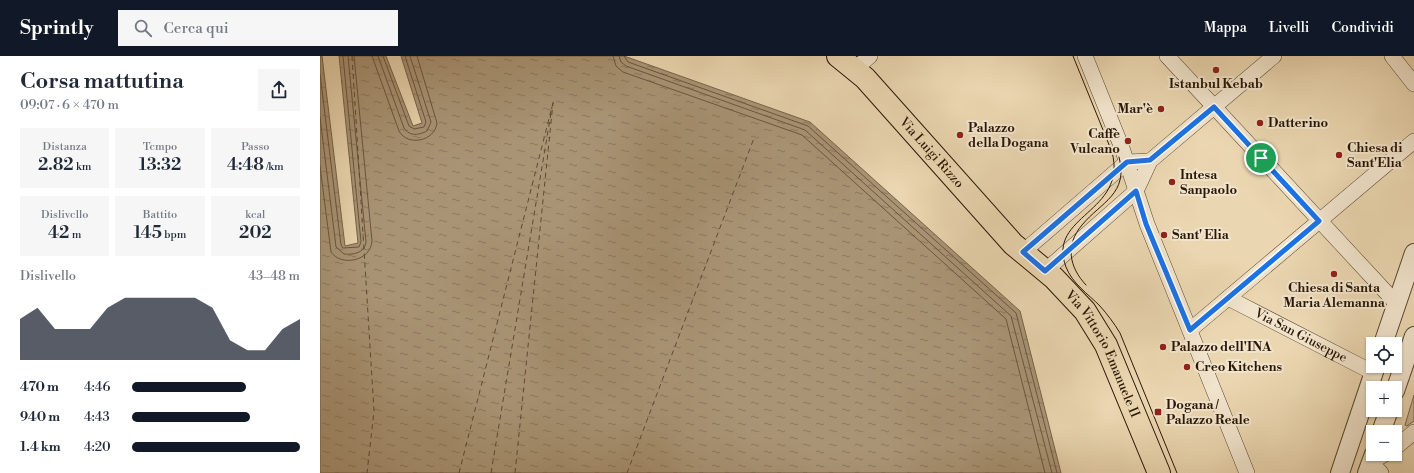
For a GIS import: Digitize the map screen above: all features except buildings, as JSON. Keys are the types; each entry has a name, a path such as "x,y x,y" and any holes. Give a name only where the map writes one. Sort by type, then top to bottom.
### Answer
{"main road":[{"name":"Via Luigi Rizzo","path":"838,56 863,62 1008,238 1023,252"},
{"name":"Via Vittorio Emanuele II","path":"1023,252 1075,299 1101,334 1117,368 1159,473"}],"street":[{"path":"1167,56 1397,304"},
{"path":"1045,271 1136,191 1150,160 1274,56"},
{"path":"1392,56 1414,84"},
{"path":"1090,58 1127,162 1146,224 1247,473"},
{"path":"1190,330 1414,141"},
{"path":"1023,252 1127,162 1150,160"},
{"path":"1385,337 1414,253"},
{"name":"Via San Giuseppe","path":"1228,298 1366,365"},
{"path":"1398,381 1414,336"},
{"path":"1340,473 1374,373"},
{"path":"1402,442 1414,432"}],"shaded area":[{"path":"1414,395 1414,421 1407,426 1405,425"}],"water":[{"path":"320,56 322,56 345,246 358,243 339,56 386,56 413,126 422,123 401,56 624,56 810,122 1020,311 1061,473 320,473"}],"ferry route":[{"path":"352,56 374,411 367,473"},
{"path":"459,473 554,99"},
{"path":"515,473 553,103"},
{"path":"491,473 552,107"},
{"path":"627,473 754,138"}],"tram line":[{"path":"1073,56 1112,152 1114,172 1109,188 1067,236 1063,250 1066,267 1076,283 1100,306 1120,333 1177,473"},
{"path":"1086,285 1080,278 1073,263 1071,256 1073,240 1082,225 1117,189 1121,170 1119,157"}],"place":[{"name":"Istanbul Kebab","path":"1216,70"},
{"name":"Mar'è","path":"1161,109"},
{"name":"Datterino","path":"1260,123"},
{"name":"Palazzo della Dogana","path":"960,135"},
{"name":"Caffè Vulcano","path":"1128,141"},
{"name":"Chiesa di Sant'Elia","path":"1339,155"},
{"name":"Intesa Sanpaolo","path":"1172,182"},
{"name":"Sant' Elia","path":"1164,235"},
{"name":"Chiesa di Santa Maria Alemanna","path":"1334,274"},
{"name":"Palazzo dell'INA","path":"1163,347"},
{"name":"Creo Kitchens","path":"1187,367"},
{"name":"Dogana / Palazzo Reale","path":"1158,412"}],"route":[{"path":"1214,107 1261,158 1319,221 1190,330 1146,224 1136,191 1045,271 1023,252 1127,162 1150,160 1214,107"}]}
